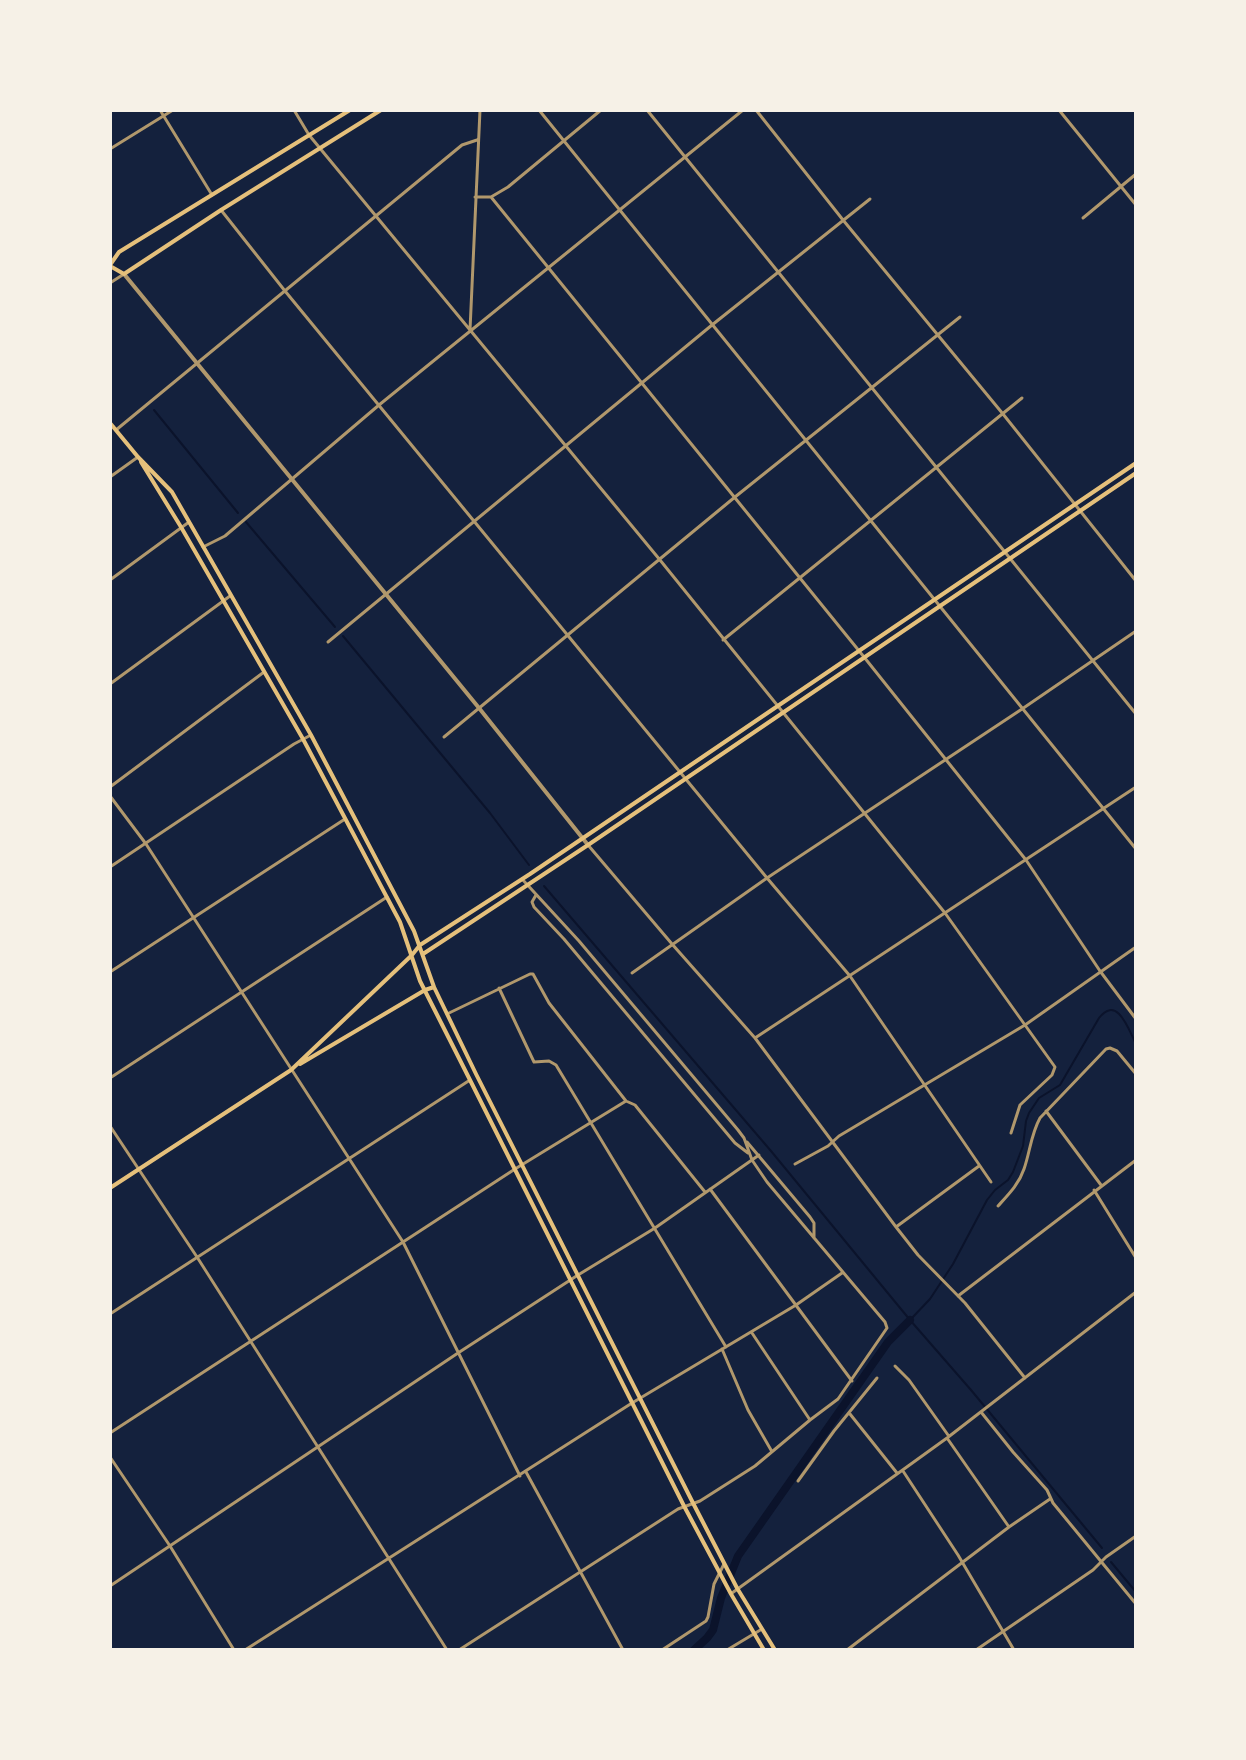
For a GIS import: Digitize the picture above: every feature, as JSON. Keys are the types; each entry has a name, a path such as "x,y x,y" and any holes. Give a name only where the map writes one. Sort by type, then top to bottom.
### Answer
{"main road":[{"path":"350,110 119,252 110,265 124,274 381,110"},
{"path":"110,423 172,492 311,735 420,945 434,987 476,1074 693,1503 737,1588 775,1650"},
{"path":"138,457 303,739 387,897 400,922 418,976 470,1080 684,1506 764,1650"},
{"path":"291,1070 420,945 1136,463"},
{"path":"412,955 423,953 528,886 1136,473"},
{"path":"1114,478 1119,484"},
{"path":"110,1188 291,1070 434,987"}],"street":[{"path":"160,110 212,195"},
{"path":"110,149 173,110"},
{"path":"294,110 309,135 660,560 945,913 1055,1067 1055,1071 1020,1105 1011,1133"},
{"path":"470,331 480,110"},
{"path":"539,110 1136,849"},
{"path":"475,197 491,197 515,182 601,110"},
{"path":"647,110 1136,714"},
{"path":"203,547 225,536 379,405 743,110"},
{"path":"756,110 1136,581"},
{"path":"1059,110 1136,205"},
{"path":"116,430 462,145 477,140"},
{"path":"1083,218 1136,174"},
{"path":"491,197 1026,860 1136,1019"},
{"path":"328,642 642,382 870,199"},
{"path":"221,210 685,779 850,976 991,1182"},
{"path":"110,283 124,274 588,845 755,1038 896,1227 1025,1378"},
{"path":"444,737 735,497 960,317"},
{"path":"723,640 1022,398"},
{"path":"110,477 138,457"},
{"path":"110,580 189,522"},
{"path":"110,684 230,596"},
{"path":"632,973 767,878 1136,631"},
{"path":"110,787 264,672"},
{"path":"110,867 311,735"},
{"path":"755,1038 1136,787"},
{"path":"110,796 146,844 403,1242 520,1476"},
{"path":"110,972 345,819"},
{"path":"522,879 631,1001 810,1217 814,1223 814,1238"},
{"path":"536,895 532,902 534,907 735,1143 748,1153"},
{"path":"110,1078 387,897"},
{"path":"571,948 575,937"},
{"path":"795,1164 1025,1025 1136,947"},
{"path":"447,1014 530,974 535,977 549,1003 626,1101 635,1105 708,1190 852,1381"},
{"path":"499,988 534,1062 549,1061 556,1065 655,1228 724,1348 748,1410 772,1451"},
{"path":"621,1007 631,1001"},
{"path":"998,1206 1017,1185 1034,1129 1046,1111 1106,1049 1114,1048 1136,1074"},
{"path":"110,1314 470,1080"},
{"path":"110,1433 515,1169 626,1101"},
{"path":"1046,1111 1101,1185"},
{"path":"110,1126 251,1340 447,1650"},
{"path":"459,1650 684,1506 750,1470 838,1399 886,1331 885,1322 767,1182 748,1153 744,1139"},
{"path":"110,1586 458,1353 655,1228 759,1155"},
{"path":"958,1296 1136,1160"},
{"path":"896,1227 979,1166"},
{"path":"1094,1190 1136,1258"},
{"path":"245,1650 632,1403 796,1305 842,1273"},
{"path":"731,1594 903,1471 1136,1292"},
{"path":"752,1332 810,1420"},
{"path":"895,1366 909,1380 1009,1527"},
{"path":"798,1481 877,1378"},
{"path":"982,1411 1136,1604"},
{"path":"850,1414 898,1474"},
{"path":"110,1457 234,1650"},
{"path":"903,1471 1014,1650"},
{"path":"526,1472 623,1650"},
{"path":"847,1650 1050,1499"},
{"path":"976,1650 1096,1568 1136,1536"},
{"path":"662,1650 706,1621 714,1584 724,1564"},
{"path":"727,1650 762,1629"}],"waterway":[{"path":"154,410 238,513"},
{"path":"246,522 335,627"},
{"path":"343,636 490,813 529,865"},
{"path":"544,886 771,1151 1102,1548"},
{"path":"911,1319 930,1299 953,1264 987,1200 1013,1172 1023,1146 1029,1113 1039,1098 1060,1085 1099,1018 1105,1012 1117,1012 1136,1044"},
{"path":"694,1650 713,1630 721,1598 738,1556 888,1342 910,1320"},
{"path":"1111,1562 1136,1592"}]}
